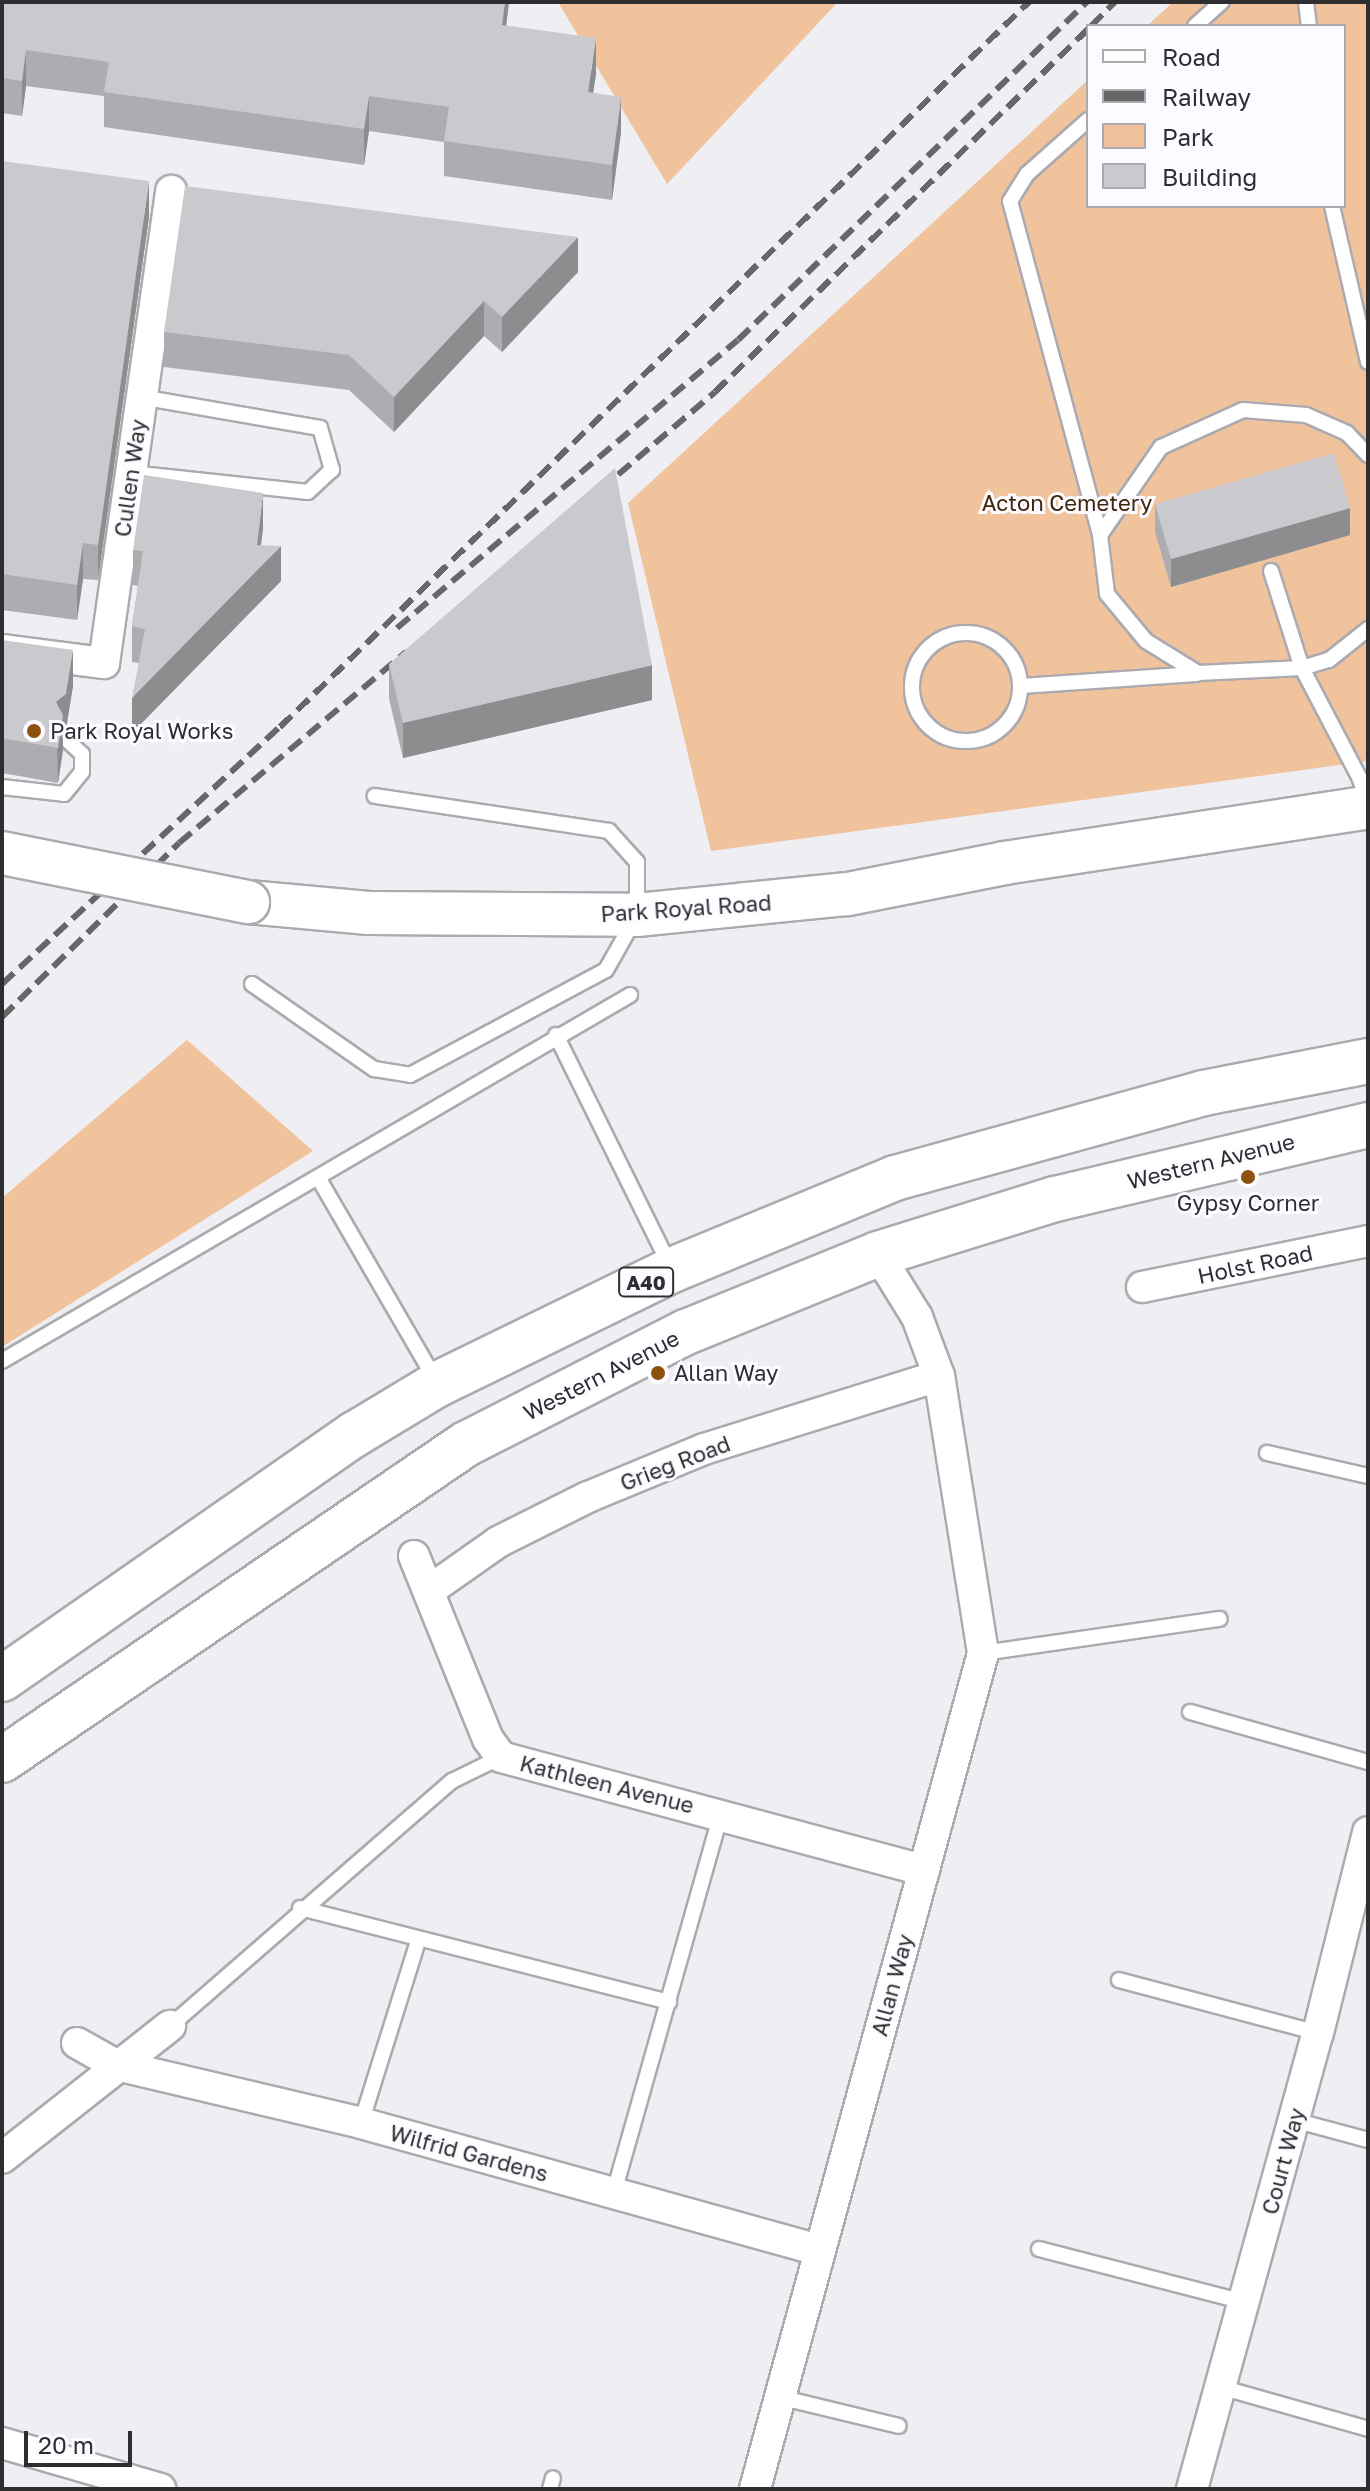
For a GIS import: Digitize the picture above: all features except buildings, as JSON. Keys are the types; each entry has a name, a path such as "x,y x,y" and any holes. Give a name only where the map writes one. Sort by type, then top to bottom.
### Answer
{"highway":[{"name":"A40","path":"2,1679 355,1434 438,1384 672,1270 895,1178 1204,1093 1368,1061"},
{"name":"Western Avenue","path":"2,1760 466,1444 686,1332 878,1254 1055,1199 1368,1125"}],"main road":[{"name":"Park Royal Road","path":"2,853 248,902 369,913 637,915 848,894 1004,863 1368,806"}],"street":[{"path":"140,186 202,195"},
{"name":"Cullen Way","path":"2,650 104,663 171,191"},
{"name":"Holst Road","path":"1142,1287 1368,1241"},
{"name":"Allan Way","path":"755,2489 983,1653 939,1376 918,1322 878,1254"},
{"name":"Grieg Road","path":"430,1590 498,1542 588,1497 718,1444 939,1376"},
{"name":"Kathleen Avenue","path":"414,1556 488,1739 501,1757 721,1813 924,1870"},
{"name":"Court Way","path":"1192,2489 1318,2033 1368,1834"},
{"path":"2,2158 116,2065 170,2026"},
{"name":"Wilfrid Gardens","path":"77,2043 116,2065 361,2123 819,2250"},
{"path":"2,2443 160,2489"}],"lane":[{"path":"1197,24 1222,2"},
{"path":"1306,2 1309,24"},
{"path":"1086,122 1027,174 1010,201 1100,535 1107,594 1146,641 1198,673"},
{"path":"1332,208 1368,362"},
{"path":"131,473 308,492 332,470 320,428 141,397"},
{"path":"1100,535 1161,447 1243,410 1306,415 1347,433 1368,455"},
{"path":"1271,571 1302,668 1360,779 1368,806"},
{"path":"1021,686 1302,668 1329,660 1368,629"},
{"path":"962,632 997,641 1011,655 1021,686 1008,722 978,740 961,741 929,727 912,697 912,678 929,646 962,632"},
{"path":"2,787 64,794 82,772 82,754 66,739"},
{"path":"252,984 374,1069 410,1075 606,970 637,915 637,862 609,831 375,796"},
{"path":"2,1361 319,1179 556,1035 630,995"},
{"path":"556,1035 672,1270"},
{"path":"319,1179 438,1384"},
{"path":"1267,1453 1368,1476"},
{"path":"983,1653 1220,1619"},
{"path":"1190,1712 1368,1762"},
{"path":"170,2026 300,1908 452,1781 501,1757"},
{"path":"614,2192 721,1813"},
{"path":"300,1908 418,1941 669,2002"},
{"path":"361,2123 418,1941"},
{"path":"1119,1980 1318,2033"},
{"path":"1294,2120 1368,2140"},
{"path":"1039,2249 1244,2302"},
{"path":"1220,2387 1368,2429"},
{"path":"779,2397 899,2426"}],"green space":[{"path":"558,2 838,2 667,184"},
{"name":"Acton Cemetery","path":"1173,2 1368,2 1368,761 711,851 628,503 1086,82 1086,208 1346,208 1346,24 1149,24"},
{"path":"187,1040 313,1151 2,1347 2,1198"}],"railway":[{"path":"2,984 280,727 1029,2"},
{"path":"397,628 738,340 1087,2"},
{"path":"1093,24 1115,2"},
{"path":"600,490 715,392 1086,31"},
{"path":"2,1017 179,843 406,652"}],"place":[{"name":"Park Royal Works","path":"34,731"},
{"name":"Gypsy Corner","path":"1248,1177"},
{"name":"Allan Way","path":"658,1373"}]}
